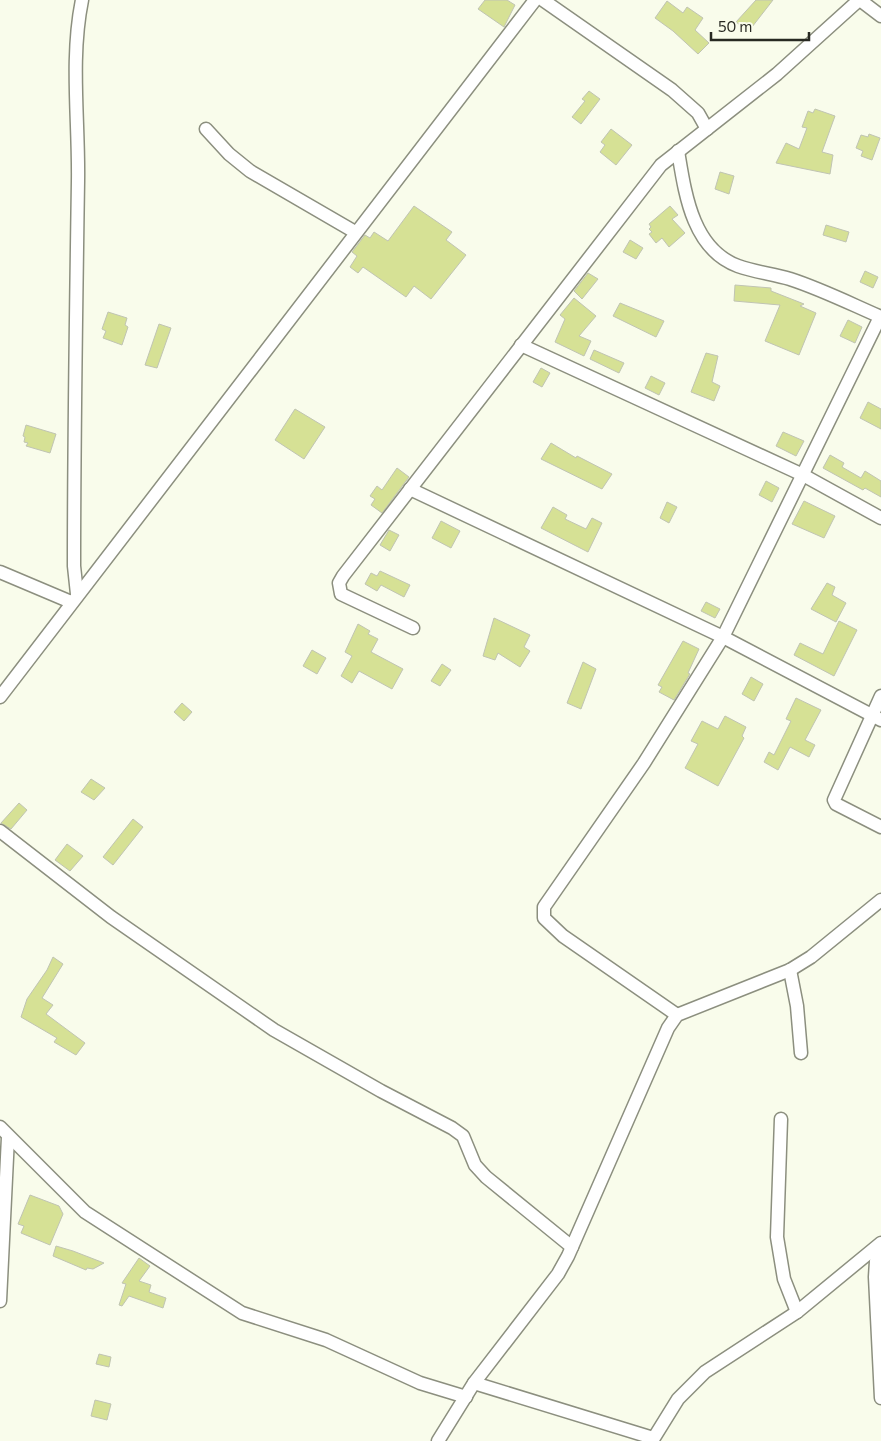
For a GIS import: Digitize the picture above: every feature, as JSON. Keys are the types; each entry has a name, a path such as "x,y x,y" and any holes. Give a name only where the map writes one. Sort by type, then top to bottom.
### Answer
{"street":[{"path":"74,598 74,335 78,281 78,159 74,42 82,0"},
{"path":"0,697 74,598 535,0"},
{"path":"543,0 672,90 698,113 707,129"},
{"path":"413,628 341,594 339,588 343,576 662,165 777,74 859,0 881,16"},
{"path":"206,129 229,154 250,171 355,232"},
{"path":"677,1015 563,936 544,918 544,907 644,763 723,638 880,317 808,285 737,265 718,254 699,231 690,210 678,151"},
{"path":"521,345 803,475 881,518"},
{"path":"410,489 723,638 876,717"},
{"path":"0,572 74,598"},
{"path":"881,696 876,717 834,800 836,804 881,827"},
{"path":"0,831 111,917 274,1030 381,1091 452,1128 463,1136 475,1165 486,1177 572,1247"},
{"path":"438,1441 474,1383 558,1274 572,1247 668,1028 677,1015 790,970 812,957 881,900"},
{"path":"790,970 797,1006 802,1054"},
{"path":"781,1119 777,1237 784,1279 797,1312"},
{"path":"0,1301 4,1132"},
{"path":"4,1132 85,1212 106,1228 186,1275 242,1313 326,1340 420,1384 466,1397"},
{"path":"474,1383 652,1440 678,1399 705,1372 797,1312 881,1244"},
{"path":"881,1247 876,1261 875,1277 881,1398"}],"building":[{"path":"485,0 507,0 515,5 504,27 478,9"},
{"path":"756,0 773,0 752,27 748,24 744,28 736,22"},
{"path":"667,1 683,13 687,7 703,18 695,30 709,43 698,54 673,31 655,18"},
{"path":"589,91 600,99 581,124 572,117 585,101 582,99"},
{"path":"815,109 835,116 822,152 833,155 830,174 776,163 786,143 799,149 807,128 802,127 808,111 813,113"},
{"path":"611,129 632,145 616,165 600,152 605,145 601,142"},
{"path":"869,134 880,138 872,160 861,156 863,151 856,148 861,135 868,137"},
{"path":"720,172 734,176 729,194 715,189"},
{"path":"414,206 452,232 446,240 466,255 431,299 414,286 406,297 363,267 358,273 350,267 357,256 352,252 365,235 370,238 374,232 388,241"},
{"path":"670,206 678,215 672,219 685,233 669,247 662,238 656,243 649,234 652,232 649,229 651,227 649,224"},
{"path":"826,225 849,232 846,242 823,235"},
{"path":"630,240 643,248 636,259 623,252"},
{"path":"865,271 878,277 873,288 860,282"},
{"path":"588,273 598,279 582,299 574,291"},
{"path":"735,285 771,288 771,291 804,304 800,306 816,313 799,355 765,341 780,305 734,301"},
{"path":"574,298 596,316 579,336 591,341 584,356 555,342 565,319 560,315"},
{"path":"620,303 664,321 656,337 613,316"},
{"path":"108,312 127,318 125,325 128,327 122,345 103,338 106,331 102,329"},
{"path":"848,320 862,327 855,343 840,336"},
{"path":"159,324 171,328 157,368 145,365"},
{"path":"594,350 624,363 619,373 590,359"},
{"path":"706,353 718,356 712,382 720,386 714,401 691,392"},
{"path":"541,368 550,373 542,387 533,382"},
{"path":"651,376 665,383 659,395 645,388"},
{"path":"868,402 881,409 881,429 860,418"},
{"path":"295,409 325,427 304,459 275,440"},
{"path":"26,425 56,434 50,453 26,446 28,443 24,442 25,437 23,436"},
{"path":"783,432 804,441 796,456 776,446"},
{"path":"551,443 576,458 577,456 612,474 602,489 541,459"},
{"path":"830,455 844,463 842,467 861,478 865,471 881,481 881,497 865,488 863,490 823,468"},
{"path":"397,468 409,477 382,513 371,505 375,499 370,496 377,486 382,490"},
{"path":"766,481 779,488 772,502 759,495"},
{"path":"804,501 835,516 824,538 792,524"},
{"path":"667,502 677,507 669,523 660,518"},
{"path":"553,507 567,515 565,519 586,529 592,518 602,523 588,552 541,528"},
{"path":"441,521 460,531 451,548 432,538"},
{"path":"389,530 399,535 390,551 380,545"},
{"path":"380,571 410,585 404,597 381,585 377,591 365,584 371,573 377,576"},
{"path":"827,583 835,587 832,595 846,603 836,622 811,609"},
{"path":"706,602 720,609 715,618 701,611"},
{"path":"494,618 530,635 524,647 530,651 520,667 498,653 495,660 483,656"},
{"path":"839,621 857,630 834,676 794,655 800,643 823,654"},
{"path":"358,624 370,631 368,634 378,639 371,652 403,669 392,689 359,671 352,683 341,676 352,656 345,652"},
{"path":"683,641 699,649 688,673 690,674 674,700 659,692 662,687 658,685"},
{"path":"312,650 326,658 317,674 303,666"},
{"path":"583,662 596,669 581,709 567,703"},
{"path":"442,664 451,670 440,686 431,681"},
{"path":"751,677 763,684 754,701 742,694"},
{"path":"796,698 821,710 805,740 815,745 809,757 790,747 778,770 764,762 769,752 774,755 791,721 786,719"},
{"path":"182,703 192,712 184,721 174,712"},
{"path":"725,716 746,727 742,736 744,738 718,786 685,768 698,744 691,741 702,721 718,729"},
{"path":"91,779 105,788 94,800 81,792"},
{"path":"19,803 27,810 11,829 1,823"},
{"path":"133,819 143,827 113,865 103,857"},
{"path":"67,844 83,856 70,871 55,860"},
{"path":"53,957 63,964 42,998 53,1005 46,1014 85,1043 76,1055 54,1042 57,1038 21,1017 27,999 47,970"},
{"path":"30,1195 59,1206 63,1214 50,1245 21,1233 24,1226 18,1224"},
{"path":"56,1246 104,1263 93,1269 87,1268 86,1270 53,1256"},
{"path":"139,1258 150,1266 139,1281 151,1285 149,1292 166,1298 163,1308 129,1296 122,1306 119,1305 126,1284 122,1283"},
{"path":"99,1354 111,1357 109,1367 96,1364"},
{"path":"95,1400 111,1404 107,1420 91,1416"}]}
